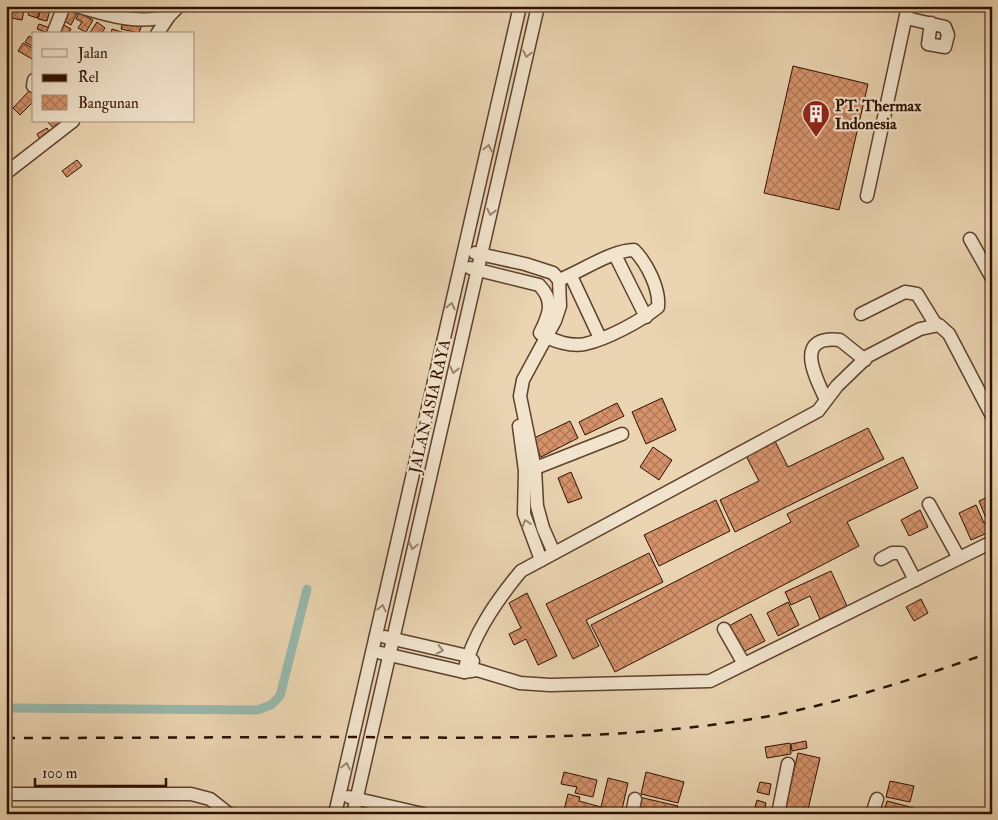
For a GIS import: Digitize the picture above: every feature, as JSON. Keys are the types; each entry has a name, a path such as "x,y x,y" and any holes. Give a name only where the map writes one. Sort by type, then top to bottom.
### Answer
{"street":[{"path":"55,32 64,6"},
{"path":"78,6 118,18 156,20 169,16"},
{"path":"158,32 169,16 179,6"},
{"name":"JALAN ASIA RAYA","path":"335,814 520,6"},
{"name":"JALAN ASIA RAYA","path":"353,814 417,527 538,6"},
{"path":"867,196 907,12 931,23"},
{"path":"6,173 72,122"},
{"path":"970,240 992,278"},
{"path":"543,336 571,344 585,344 646,317 658,307 659,299 652,281 640,256 634,250 627,250 565,278"},
{"path":"464,251 525,264 565,278 600,338"},
{"path":"615,255 646,317"},
{"path":"460,266 522,279 539,285 550,300 551,319 571,344"},
{"path":"554,552 543,528 537,506 519,407 523,380 551,319 560,306 565,278"},
{"path":"860,314 905,292 917,294 936,325 949,334 992,416"},
{"path":"464,672 472,644 507,588 521,571 755,447 818,411 837,386 865,360 920,330 936,325"},
{"path":"826,400 811,363 811,352 815,345 821,340 840,340 865,360"},
{"path":"530,470 622,434"},
{"path":"530,470 524,514 541,560"},
{"path":"929,504 959,558"},
{"path":"402,525 417,527"},
{"path":"372,651 464,672 478,670 498,678 527,684 710,681 992,542"},
{"path":"881,559 892,553 901,554 915,580"},
{"path":"724,629 744,664"},
{"path":"376,635 468,656 478,670"},
{"path":"778,814 788,764"},
{"path":"6,794 191,794 210,799 229,814"},
{"path":"340,795 394,810 423,814"},
{"path":"632,814 635,798"},
{"path":"872,814 877,799"}],"building":[{"path":"6,6 12,6 9,19 6,19"},
{"path":"13,6 25,6 22,20 11,18"},
{"path":"31,6 41,6 37,18 28,15"},
{"path":"42,6 51,6 47,21 38,19"},
{"path":"71,8 78,11 71,25 64,21"},
{"path":"79,13 93,20 86,32 78,28 82,22 76,19"},
{"path":"123,20 142,24 139,32 121,29"},
{"path":"97,22 105,28 102,32 90,32"},
{"path":"60,23 71,29 69,32 56,30"},
{"path":"39,24 50,28 48,32 37,29"},
{"path":"29,36 32,38 32,46 25,42"},
{"path":"23,43 32,48 32,59 18,51"},
{"name":"PT. Thermax Indonesia","path":"793,66 868,84 839,210 764,193"},
{"path":"30,90 32,92 32,103 20,115 13,108"},
{"path":"48,122 64,122 56,131"},
{"path":"47,128 52,137 42,143 37,134"},
{"path":"77,160 82,166 67,177 62,171"},
{"path":"662,398 676,430 646,444 632,412"},
{"path":"617,403 624,416 585,435 579,422"},
{"path":"570,421 578,438 541,457 532,439"},
{"path":"868,428 884,459 735,532 720,500 759,481 746,456 775,441 788,467"},
{"path":"653,447 672,460 659,480 640,467"},
{"path":"903,457 918,488 847,522 859,546 615,672 591,625 791,522 787,514"},
{"path":"571,472 582,498 568,503 558,478"},
{"path":"992,495 992,516 986,518 979,501"},
{"path":"716,500 730,531 659,566 644,535"},
{"path":"976,505 984,523 992,519 992,531 971,540 959,513"},
{"path":"920,510 928,527 909,536 901,520"},
{"path":"649,553 663,582 586,620 599,646 573,659 546,604"},
{"path":"831,571 847,606 820,619 810,596 791,605 785,592"},
{"path":"527,593 557,656 538,665 526,639 514,645 509,634 521,628 509,603"},
{"path":"921,599 928,613 914,621 906,607"},
{"path":"788,602 799,625 778,636 767,613"},
{"path":"751,614 765,641 741,653 727,627"},
{"path":"806,741 807,748 792,751 791,744"},
{"path":"790,743 791,754 767,758 765,747"},
{"path":"798,753 820,758 807,814 784,814"},
{"path":"564,772 597,780 593,797 575,793 577,787 561,784"},
{"path":"646,772 684,782 678,803 641,794"},
{"path":"608,778 628,783 621,814 563,814 568,794 580,797 579,801 601,807"},
{"path":"890,781 914,786 910,802 886,797"},
{"path":"760,782 771,784 769,795 757,792"},
{"path":"992,791 992,811 988,810"},
{"path":"639,797 678,806 676,814 635,814"},
{"path":"757,800 766,803 764,814 753,814"},
{"path":"887,801 914,808 913,814 883,814"}],"waterway":[{"path":"6,708 257,710 271,705 280,696 307,589"}],"railway":[{"path":"6,738 539,737 679,729 760,718 827,703 927,674 992,652"}],"place":[{"name":"PT. Thermax Indonesia","path":"816,138"}]}
